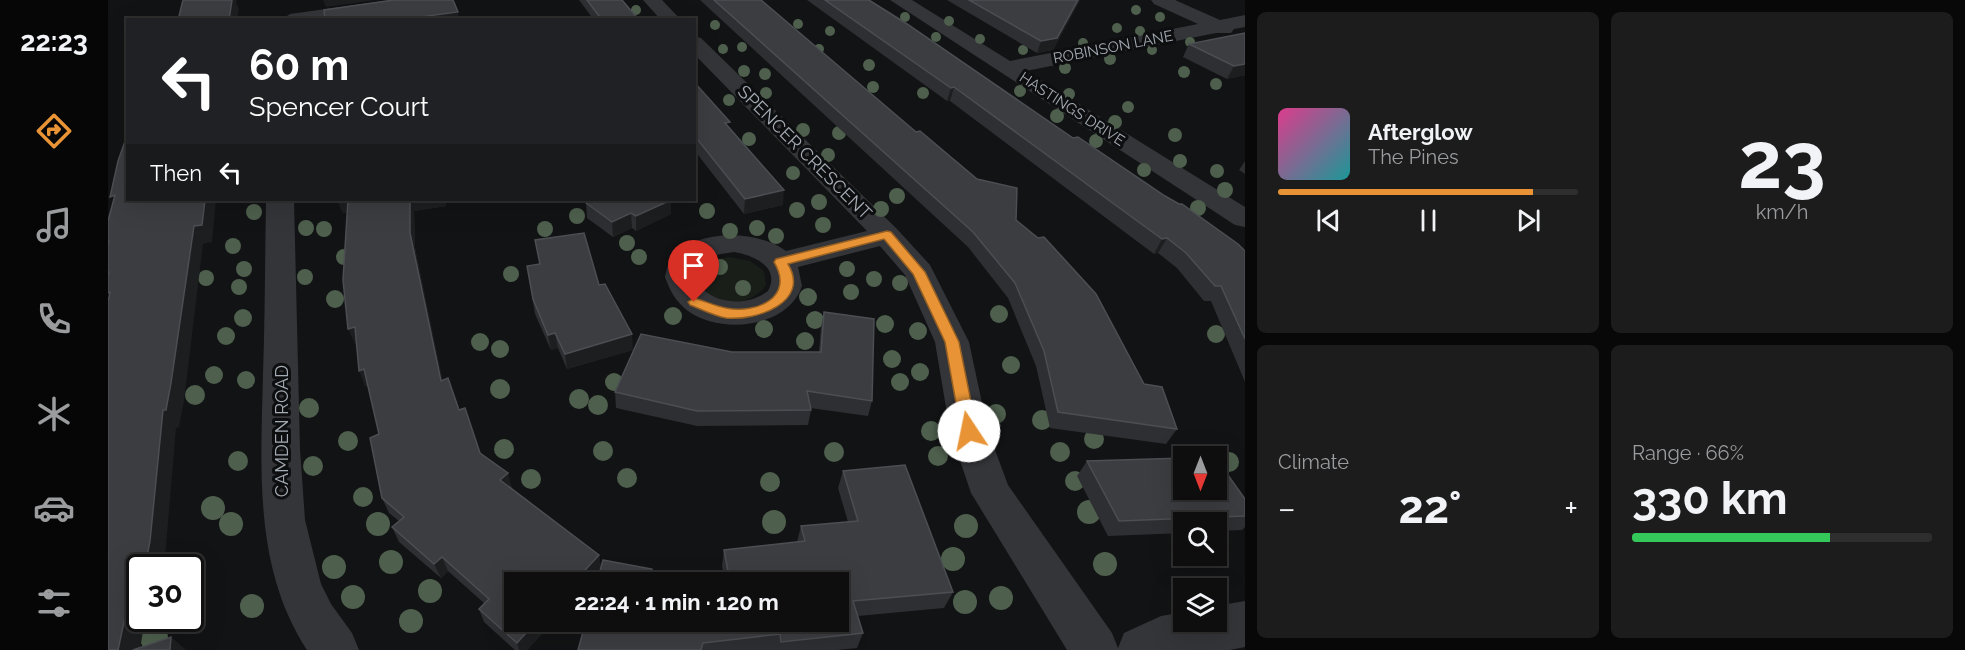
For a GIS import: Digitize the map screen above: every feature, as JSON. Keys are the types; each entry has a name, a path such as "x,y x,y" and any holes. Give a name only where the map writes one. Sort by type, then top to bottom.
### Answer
{"street":[{"path":"281,0 281,18"},
{"path":"304,18 429,0"},
{"path":"652,0 670,18"},
{"name":"HASTINGS DRIVE","path":"899,0 1245,219"},
{"name":"ROBINSON LANE","path":"1160,0 1218,26"},
{"name":"ROBINSON LANE","path":"1008,68 1245,21"},
{"path":"1218,26 1245,38"},
{"name":"SPENCER CRESCENT","path":"696,44 887,235 919,272 952,342 969,431 991,493 1095,650"},
{"name":"CAMDEN ROAD","path":"280,201 281,511 294,573 322,634 335,650"},
{"path":"780,262 887,235"},
{"path":"1141,650 1161,640 1245,624"}],"shaded area":[{"path":"729,257 750,261 764,271 766,285 759,293 750,298 730,302 720,300 703,289 697,280 704,266 718,259"}],"building":[{"path":"183,0 232,0 229,18 178,18"},
{"path":"394,0 453,0 458,12 413,18 325,18 324,10"},
{"path":"587,0 622,0 637,18 600,18"},
{"path":"714,0 761,0 916,132 920,131 977,179 1017,188 1016,220 1038,238 1044,237 1096,294 1144,384 1162,387 1177,429 1058,412 1044,351 1015,283 973,232"},
{"path":"825,0 869,0 1073,138 1078,137 1165,196 1182,204 1238,244 1245,251 1245,339 1221,286 1215,286 1186,253 1167,238 1162,239 954,87 951,88"},
{"path":"969,0 1078,0 1057,38 1041,41"},
{"path":"1245,33 1245,64 1234,66 1189,44"},
{"path":"696,84 730,122 725,123 784,190 745,199 696,138"},
{"path":"126,139 126,201 205,201 202,225 194,226 171,383 166,410 163,410 148,554 126,554 126,613 118,650 108,650 108,302 110,292 108,293 108,221 115,195 110,197"},
{"path":"348,201 410,201 410,233 441,381 448,378 459,410 465,408 480,453 508,473 500,480 599,555 583,572 504,572 504,631 479,609 489,599 442,557 434,564 392,527 404,517 382,498 370,438 379,434 364,369 359,371 355,327 348,329 343,280"},
{"path":"591,201 669,201 636,216 631,213 612,222 586,203"},
{"path":"584,233 599,285 605,284 632,334 565,354 555,333 548,335 533,299 527,266 540,264 535,240"},
{"path":"824,312 874,319 872,401 807,391 811,410 697,411 615,392 641,334 732,352 821,352"},
{"path":"1173,458 1173,500 1227,500 1227,474 1245,499 1245,516 1227,517 1227,512 1173,512 1173,519 1119,521 1087,461"},
{"path":"905,465 953,592 853,601 863,633 781,642 780,634 703,643 701,650 578,650 583,632 849,632 849,572 728,572 724,550 805,541 801,526 858,521 843,471"},
{"path":"603,560 652,569 651,572 600,572"},
{"path":"505,632 527,632 517,643"},
{"path":"171,637 170,650 133,650"}],"route":[{"path":"694,302 726,313 744,314 761,310 775,303 784,294 788,283 786,272 780,262 887,235 919,272 952,342 969,431"}]}
